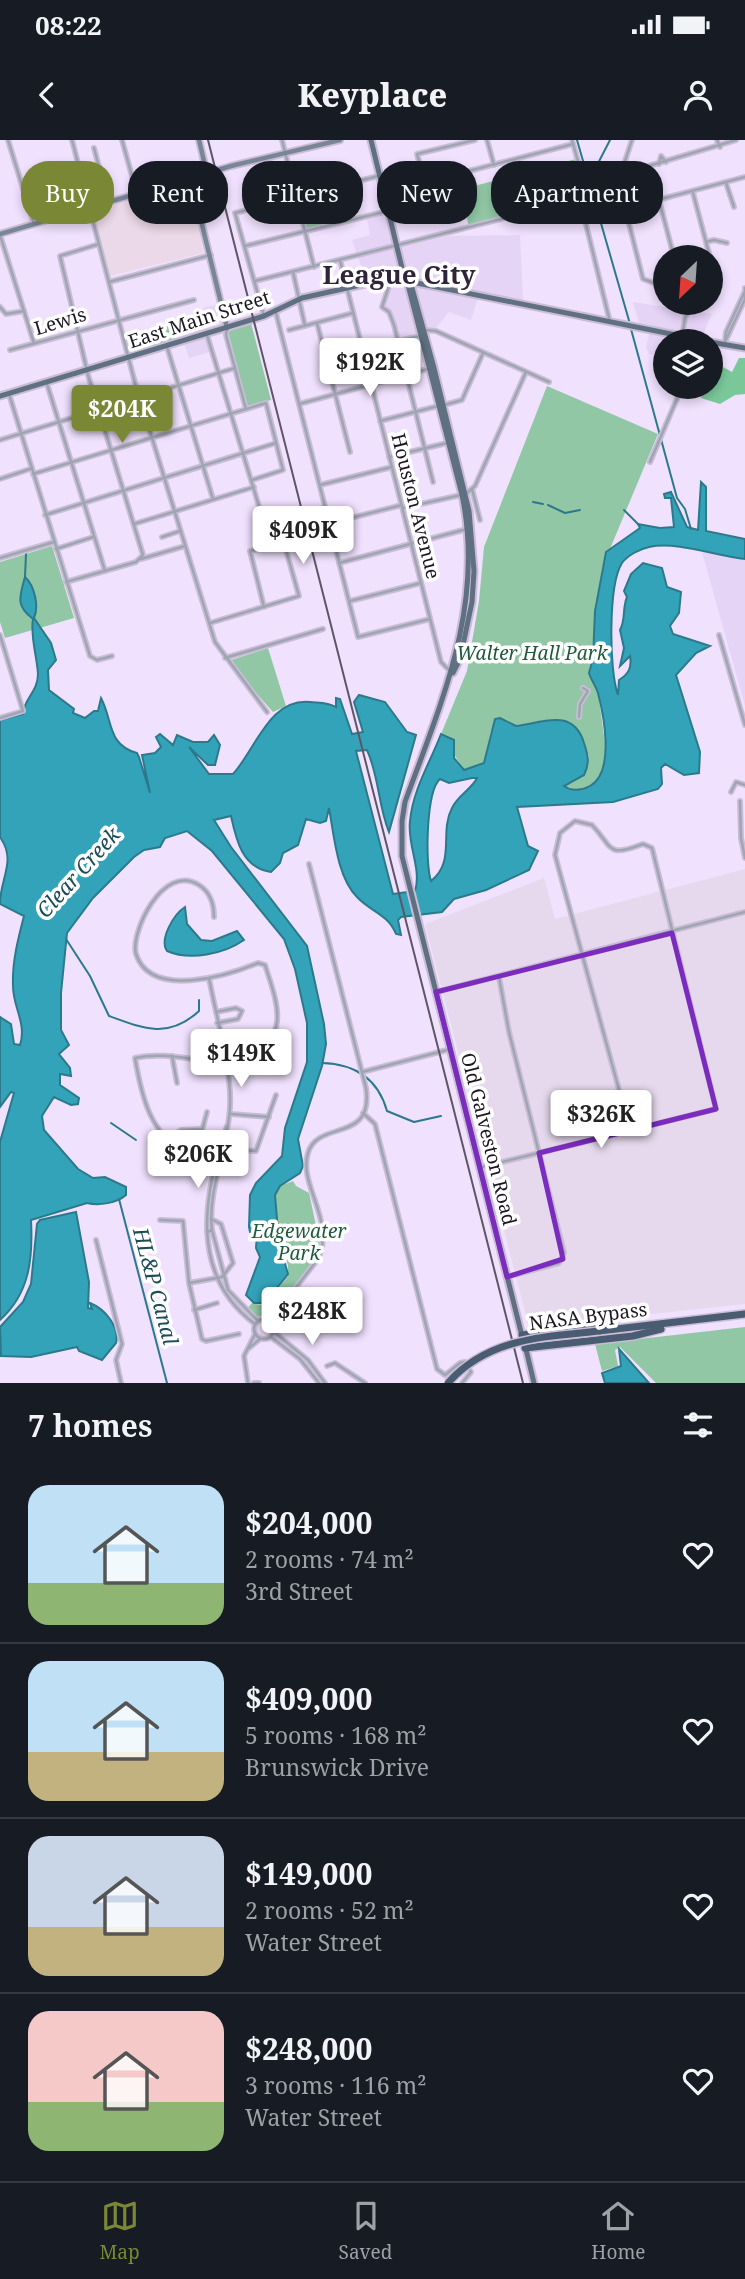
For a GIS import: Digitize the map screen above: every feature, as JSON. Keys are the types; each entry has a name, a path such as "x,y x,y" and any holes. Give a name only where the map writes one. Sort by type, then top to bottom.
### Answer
{"highway":[{"name":"NASA Bypass","path":"450,1383 476,1358 508,1343 745,1316"},
{"path":"522,1335 631,1323 662,1326"},
{"path":"525,1348 633,1336 662,1326"},
{"path":"564,1330 562,1337 568,1343"}],"main road":[{"name":"Old Galveston Road","path":"371,140 377,164"},
{"name":"Old Galveston Road","path":"391,224 467,493 470,529 467,602 453,673 405,802 401,821 402,856 534,1383"},
{"name":"East Main Street","path":"0,396 227,328 276,312 298,300 390,278 653,331"},
{"name":"East Main Street","path":"725,343 745,348"}],"street":[{"path":"9,140 21,180"},
{"path":"72,140 77,161"},
{"path":"122,140 128,162"},
{"path":"199,140 204,161"},
{"path":"282,140 287,161"},
{"path":"228,169 340,140"},
{"path":"419,161 417,154 475,140"},
{"path":"487,140 493,161"},
{"path":"625,161 632,140"},
{"path":"717,140 720,146"},
{"path":"663,163 736,140"},
{"path":"508,161 573,142 578,161"},
{"path":"94,148 97,161"},
{"path":"660,161 661,156 666,162"},
{"path":"663,199 745,177"},
{"path":"726,183 734,207"},
{"path":"693,191 707,245"},
{"path":"242,211 235,213 264,316"},
{"path":"245,246 377,214"},
{"path":"663,215 671,245"},
{"path":"255,281 491,222"},
{"path":"34,224 0,234 34,343"},
{"path":"94,224 139,397 216,646 267,712"},
{"path":"203,224 227,328 226,335 246,409"},
{"path":"303,224 314,267"},
{"path":"586,224 610,323"},
{"path":"629,224 643,279 653,283"},
{"path":"706,242 714,240 727,243"},
{"path":"99,244 60,256 88,370 134,524 141,558"},
{"path":"108,282 211,256"},
{"name":"Houston Avenue","path":"340,260 441,662 453,673"},
{"path":"342,269 390,278 381,302 382,307 392,316 433,482"},
{"path":"293,272 305,326"},
{"path":"725,343 726,331 745,288"},
{"name":"Lewis","path":"10,350 194,300"},
{"path":"0,307 6,314 24,310"},
{"path":"276,312 358,637 430,619"},
{"path":"289,330 352,313"},
{"path":"317,323 350,452"},
{"path":"362,349 423,333 483,353 549,382"},
{"path":"207,334 261,513"},
{"path":"167,347 213,499"},
{"path":"380,421 462,400 483,353"},
{"path":"0,440 235,368"},
{"path":"299,404 432,368"},
{"path":"467,493 526,372"},
{"path":"47,383 105,571"},
{"path":"9,394 91,658 97,660 112,656"},
{"path":"650,462 677,399"},
{"path":"0,479 71,462 266,403 283,470 252,480"},
{"path":"389,457 451,442"},
{"path":"45,514 277,443"},
{"path":"320,485 392,467"},
{"path":"134,524 254,487"},
{"path":"329,523 467,493"},
{"path":"467,493 480,520"},
{"path":"339,563 470,529"},
{"path":"162,537 180,531"},
{"path":"56,549 94,537"},
{"path":"0,558 54,541"},
{"path":"209,623 264,607 299,596 285,542 250,551 264,607"},
{"path":"66,582 185,546"},
{"path":"349,602 421,583"},
{"path":"225,658 323,629"},
{"path":"0,635 23,711 0,718"},
{"path":"719,635 745,724"},
{"path":"0,658 6,656"},
{"path":"580,716 580,704 588,691 583,688"},
{"path":"731,792 736,782 745,785"},
{"path":"740,801 741,838 745,858"},
{"path":"480,1168 716,1109 651,847 643,844 625,851 614,851 606,845 592,825 575,821 560,833 555,852 630,1130"},
{"path":"741,838 745,834"},
{"path":"229,1121 219,1148 205,1208 207,1233 217,1279 232,1305 257,1322 270,1321 318,1259 322,1248 323,1228 307,1166 309,1150 321,1137 354,1125 363,1113 367,1096 309,864"},
{"path":"207,1112 193,1157 186,1155 169,1139 146,1109 135,1058 172,1056 206,1060 254,1051 272,1037 278,1021 263,963 188,981 161,976 141,963 135,944 157,894 170,882 188,880 200,885 211,899 214,917"},
{"path":"436,992 745,912"},
{"path":"499,977 509,1032 563,1259 559,1263 507,1277"},
{"path":"209,978 223,1058 229,1114 211,1219 212,1230 222,1277 232,1297 257,1322"},
{"path":"215,1012 236,1008 242,1012 238,1019 217,1023"},
{"path":"272,1037 280,1042"},
{"path":"362,1072 451,1049"},
{"path":"172,1056 177,1083"},
{"path":"199,1143 225,1149 256,1151 276,1095"},
{"path":"363,1113 375,1124 437,1369 446,1375 460,1363 467,1363 471,1373 462,1383"},
{"path":"229,1114 269,1117"},
{"path":"169,1139 181,1130 202,1129"},
{"path":"189,1283 222,1277 233,1261 222,1224 211,1219"},
{"path":"160,1220 183,1221 189,1283 204,1341 239,1334"},
{"path":"207,1233 212,1230"},
{"path":"96,1240 122,1344 116,1360 121,1383"},
{"path":"194,1310 217,1303"},
{"path":"270,1321 274,1332 315,1367 325,1383"},
{"path":"248,1383 243,1362 257,1322"},
{"path":"271,1337 274,1332"},
{"path":"255,1334 261,1338"},
{"path":"249,1348 261,1338 271,1337 309,1368 319,1383"},
{"path":"291,1352 294,1348"},
{"path":"327,1366 335,1363 365,1383"}],"highlighted area":[{"path":"672,933 716,1109 539,1153 563,1259 507,1277 436,992"}],"shaded area":[{"path":"128,200 128,224 198,224 203,253 110,276 97,224 114,224 114,204"},
{"path":"377,216 377,224 387,224 393,249 448,236 520,235 523,300 480,292 471,320 449,312 436,328 399,338 384,301 392,275 362,269 352,240 370,235 367,219"},
{"path":"633,302 653,305 653,315 712,315 705,329 653,329 653,355 649,354 646,348 651,325 639,323"},
{"path":"219,304 224,324 204,330 210,352 189,358 183,339 177,341 172,323 204,313 203,308"},
{"path":"702,552 745,559 745,706"},
{"path":"745,869 745,1304 529,1327 425,924 544,878 555,919"}],"green space":[{"path":"491,182 491,219 477,223 477,185"},
{"path":"305,224 329,224 306,229"},
{"path":"251,323 271,400 247,407 228,331"},
{"path":"171,325 176,341 131,353 127,338"},
{"path":"739,358 745,358 745,394 735,395 720,404 704,399 723,399 723,367 732,372"},
{"name":"Walter Hall Park","path":"547,386 658,434 602,568 589,673 598,691 606,751 603,771 591,786 578,790 563,786 582,777 589,756 570,722 545,720 516,726 504,722 491,731 484,763 464,770 441,734 467,671 479,601 484,547"},
{"path":"52,546 74,618 5,638 0,622 0,562"},
{"path":"268,648 286,706 273,712 228,661"},
{"name":"Edgewater Park","path":"293,1181 296,1186 309,1193 320,1244 313,1261 273,1314 256,1317 246,1310 252,1303 260,1305 268,1301 288,1276 288,1265 279,1243 275,1195 280,1186"},
{"path":"745,1327 745,1383 656,1383 620,1347 615,1350 618,1366 602,1371 595,1344"}],"water":[{"name":"Clear Creek","path":"701,482 706,487 706,531 745,539 745,559 672,546 649,547 634,553 622,563 617,574 611,628 618,695 619,680 627,673 631,664 630,656 620,666 624,648 620,630 627,597 624,591 631,574 643,563 662,568 667,587 681,592 679,613 670,626 673,634 710,646 696,653 676,675 700,752 699,773 684,775 665,764 661,768 662,784 658,789 613,802 517,807 528,846 538,851 529,870 486,890 454,899 442,912 401,917 398,920 401,935 396,934 384,917 362,902 350,889 337,855 329,808 326,821 320,823 306,819 298,845 283,853 280,863 271,872 253,865 247,859 238,843 231,816 214,820 231,847 307,946 324,1024 326,1044 322,1066 298,1139 303,1166 300,1173 280,1186 275,1195 279,1243 288,1274 265,1303 254,1303 246,1295 260,1257 256,1248 257,1234 250,1232 249,1227 250,1195 256,1183 282,1156 285,1128 307,1062 307,1023 295,969 284,939 212,851 187,831 165,838 160,847 144,850 134,857 93,898 67,933 61,993 61,1030 69,1045 59,1054 70,1068 71,1076 60,1074 60,1085 79,1098 78,1104 71,1105 54,1097 42,1116 44,1130 78,1169 93,1178 105,1177 126,1187 126,1195 113,1202 87,1203 31,1220 30,1261 24,1287 10,1310 0,1320 0,1142 14,1093 11,1092 0,1107 0,1017 11,1024 14,1044 20,1045 22,1030 13,977 24,916 0,904 7,854 0,837 0,720 23,714 37,680 33,619 21,606 20,601 25,577 35,597 34,618 51,643 56,660 48,670 49,690 74,709 73,713 85,718 98,711 101,698 116,738 127,749 137,753 150,793 142,755 155,753 161,747 156,737 160,734 173,745 177,735 193,742 208,742 214,735 220,745 215,765 208,765 189,747 209,774 233,774 265,727 284,708 296,703 310,702 336,707 336,698 340,699 352,734 363,732 354,702 359,695 385,702 407,732 416,735 389,832 367,750 356,751 393,894 415,891 417,874 410,839 410,821 418,787 441,734 454,740 454,758 464,770 484,763 495,719 500,718 516,726 565,721 579,732 588,759 584,775 564,786 573,790 583,789 598,779 605,756 605,729 598,693 589,673 593,658 595,611 606,552 640,528 638,524 660,528 674,527 671,498 665,498 664,494 671,492 687,527 698,530","holes":["477,778 452,808 448,817 443,865 431,881 428,828 435,786 440,779 449,783"]},
{"path":"185,907 187,924 201,940 212,941 237,931 244,940 227,949 196,956 167,951 166,934 176,915"},
{"path":"76,1212 89,1282 88,1308 92,1309 90,1303 110,1319 116,1331 116,1343 102,1360 79,1351 77,1347 31,1357 1,1356 0,1327 23,1302 31,1284 37,1224 40,1220"},
{"path":"619,1349 649,1383 605,1383 602,1373 621,1366"}],"waterway":[{"path":"577,140 630,324"},
{"path":"599,161 610,140"},
{"path":"631,329 677,498 685,509 691,529"},
{"path":"533,502 543,504"},
{"path":"548,505 565,513 580,510"},
{"path":"624,510 638,524"},
{"path":"25,577 26,554"},
{"path":"66,939 90,976 109,1016 145,1028 167,1028 188,1020 199,1011 199,1000"},
{"path":"322,1063 345,1066 364,1075 378,1090 387,1111 414,1122 441,1116"},
{"name":"HL&P Canal","path":"111,1123 136,1140"},
{"name":"HL&P Canal","path":"119,1199 167,1383"}],"railway":[{"path":"208,140 523,1383"}],"district":[{"name":"League City","path":"399,274"}]}
